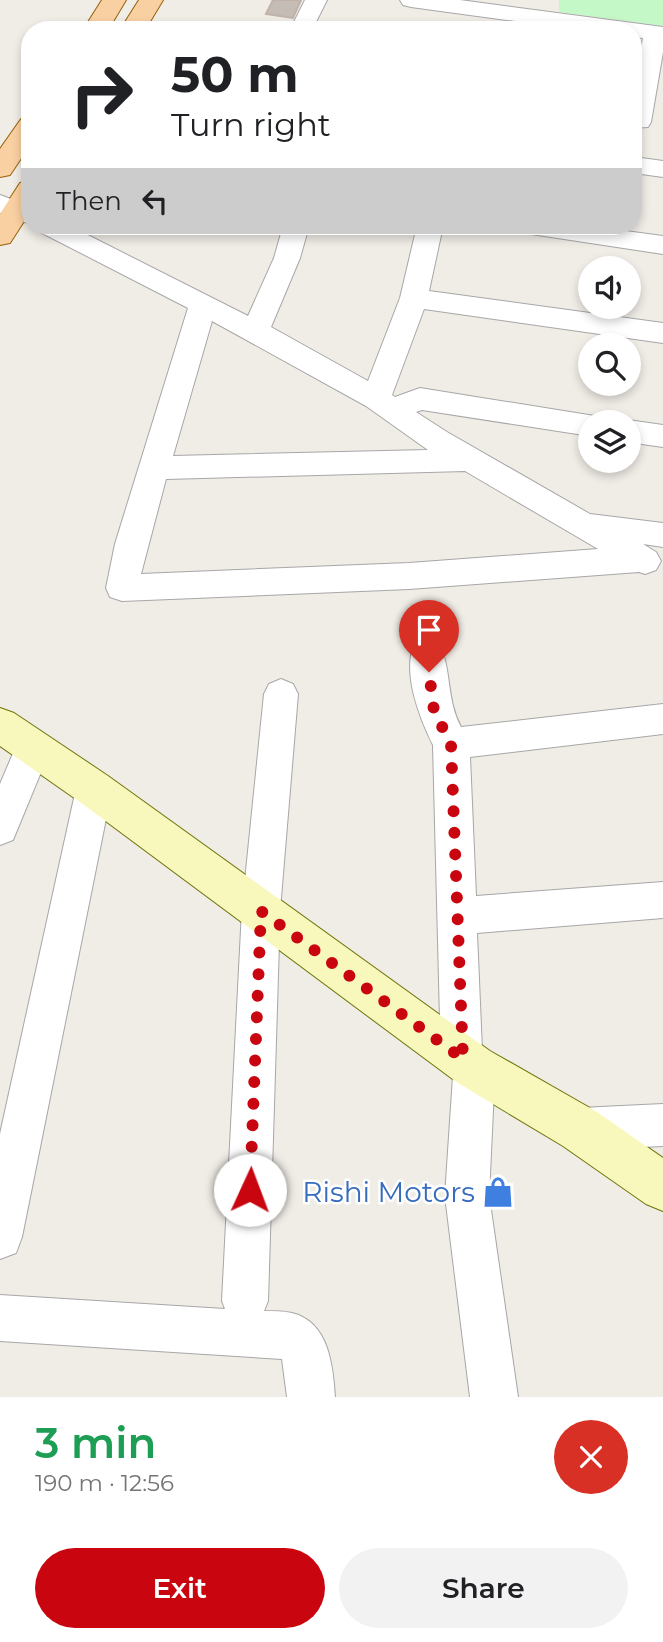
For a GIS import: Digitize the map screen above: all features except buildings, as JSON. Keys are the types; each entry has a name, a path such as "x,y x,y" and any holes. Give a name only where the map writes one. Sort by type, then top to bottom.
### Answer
{"main road":[{"path":"100,21 114,0"},
{"path":"138,21 151,0"},
{"path":"0,169 21,138"},
{"path":"0,236 19,204"}],"street":[{"path":"306,21 316,0"},
{"path":"417,5 543,15 582,21"},
{"path":"642,109 659,33"},
{"path":"642,166 663,169"},
{"path":"67,235 255,331 384,404 468,460 653,565"},
{"path":"255,331 287,258 293,235"},
{"path":"384,404 414,298 428,235"},
{"path":"594,235 663,245"},
{"path":"414,298 663,333"},
{"path":"203,304 131,544 122,587 653,565"},
{"path":"384,404 420,399 578,423"},
{"path":"641,433 663,436"},
{"path":"154,468 468,460"},
{"path":"578,522 663,535"},
{"path":"427,653 434,711 451,744 458,916 468,1063 467,1196 494,1397"},
{"path":"245,1301 261,911 281,694"},
{"path":"451,744 663,719"},
{"path":"0,828 17,736 94,789 468,1063 580,1129 663,1187"},
{"path":"0,1237 94,789"},
{"path":"458,916 663,900"},
{"path":"580,1129 663,1125"},
{"path":"0,1318 292,1336 303,1344 308,1357 310,1397"}],"green space":[{"path":"559,0 663,0 663,26 642,23 642,21 559,12"}],"place":[{"name":"Rishi Motors","path":"498,1192"}],"route":[{"path":"250,1190 261,911 463,1059 451,744 434,711 429,672"}]}
